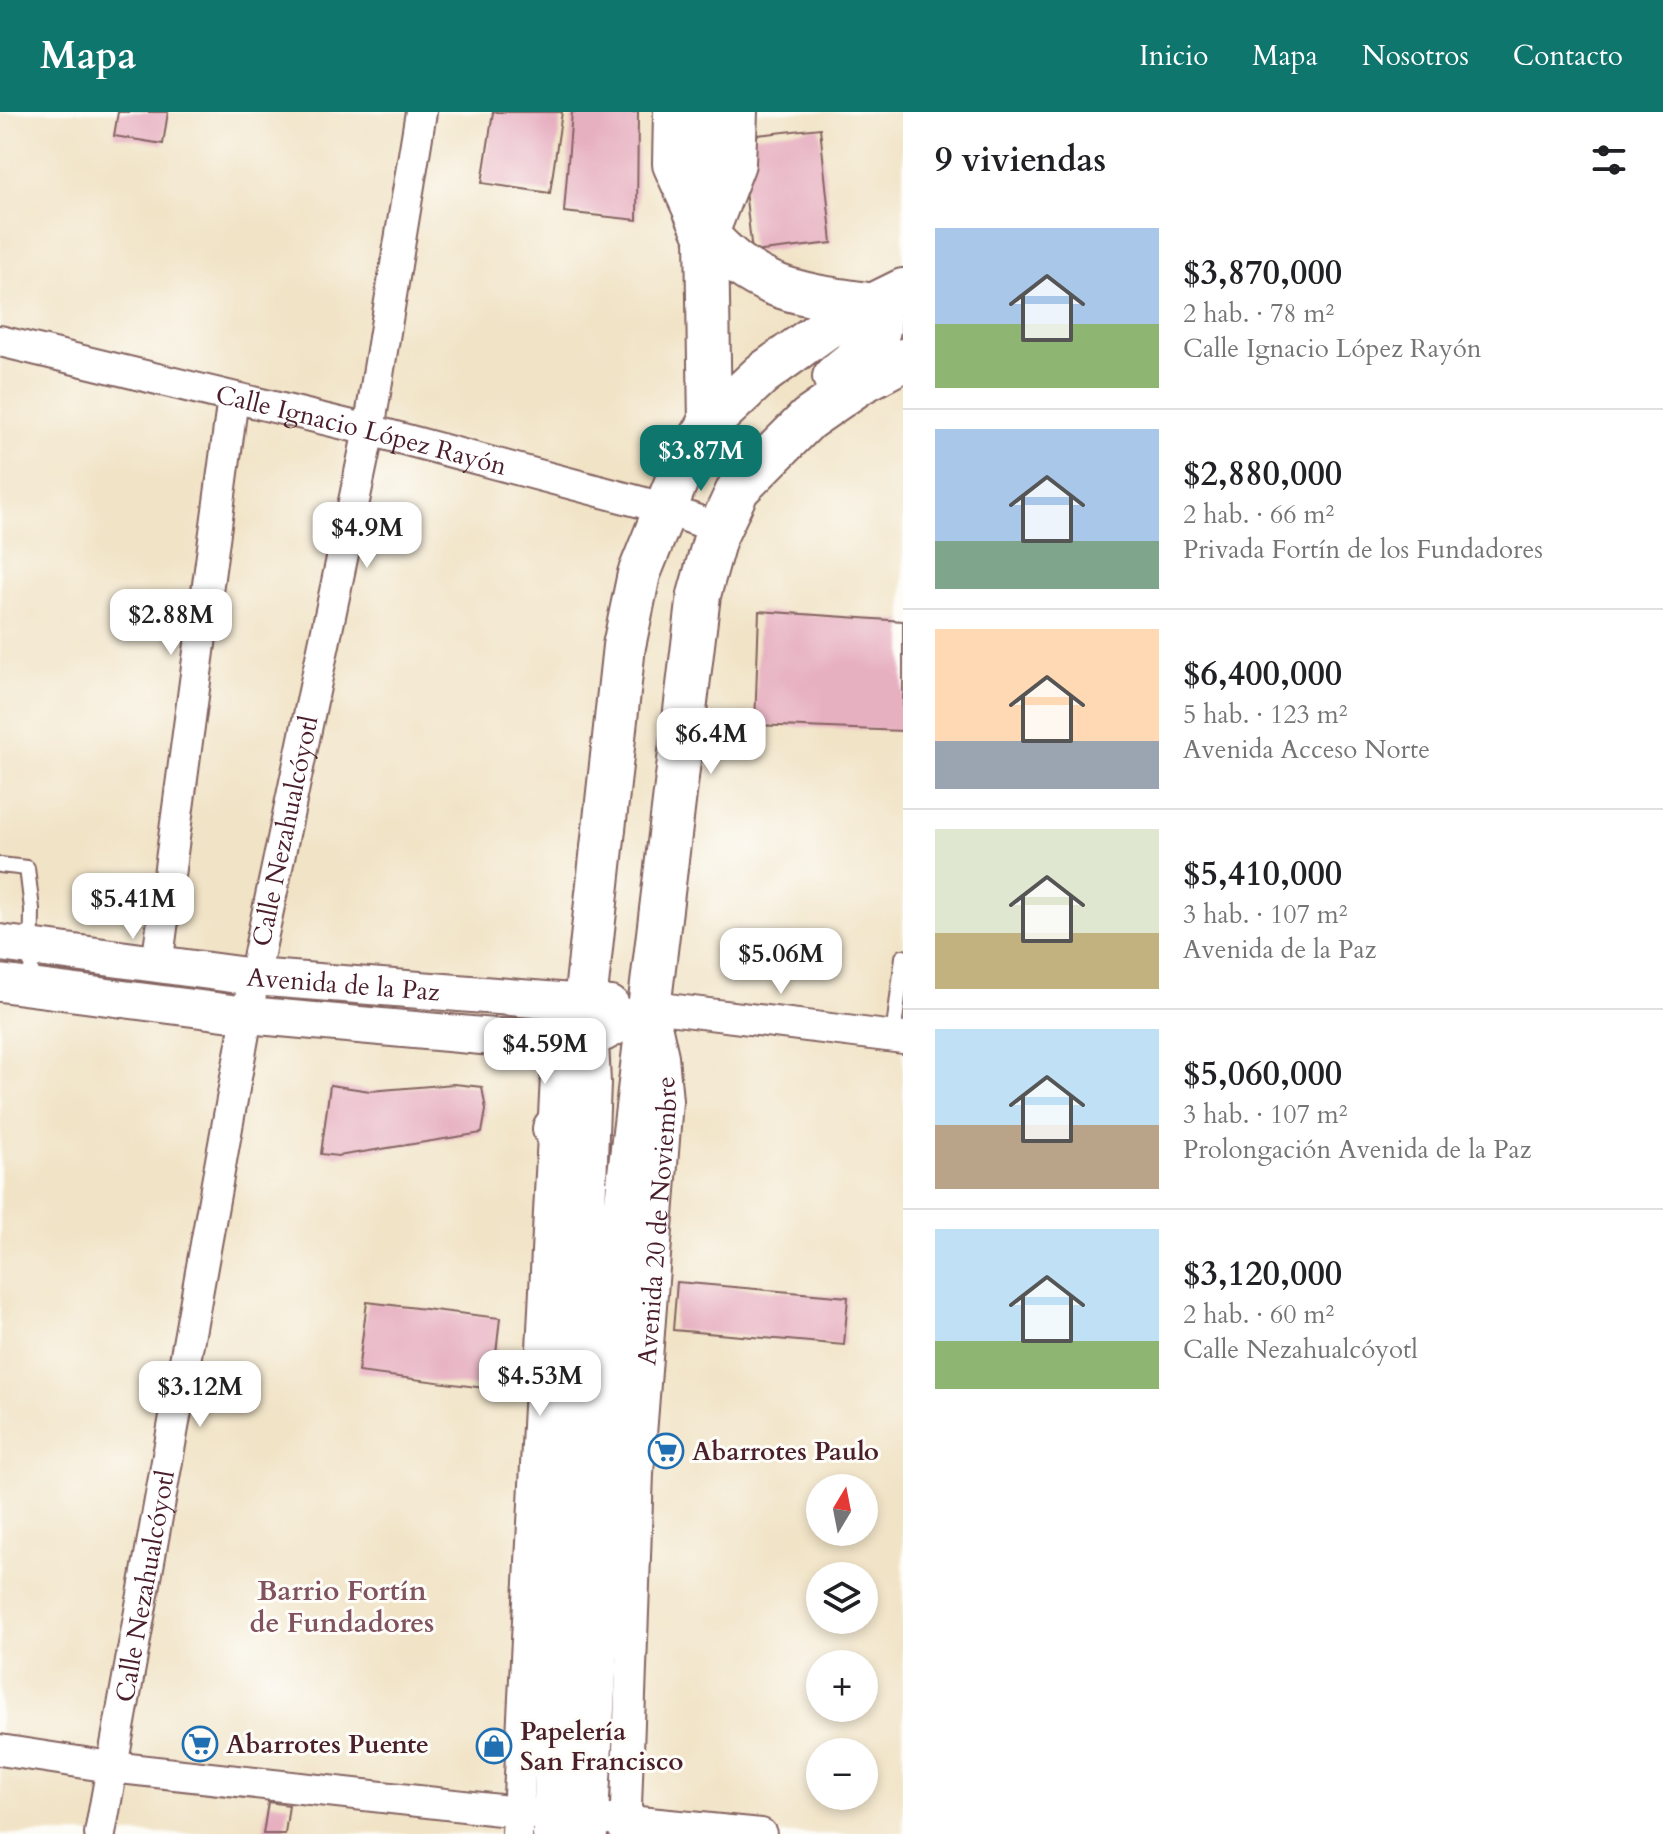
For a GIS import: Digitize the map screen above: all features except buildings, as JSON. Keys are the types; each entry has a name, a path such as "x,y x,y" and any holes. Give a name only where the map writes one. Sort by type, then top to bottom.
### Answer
{"main road":[{"path":"676,112 675,164 706,233 734,263 763,281 806,294 888,297"},
{"path":"705,112 710,423"},
{"path":"706,233 733,163 735,112"},
{"path":"808,419 831,380 875,343 888,297"},
{"path":"571,1825 560,1633 589,1083 583,1028 624,646 639,574 663,508 683,465 710,423 762,374 826,328 888,297"},
{"path":"652,1007 699,595 720,529 738,489 808,419 860,383 903,360"},
{"name":"Avenida 20 de Noviembre","path":"571,1825 629,1174 652,1007"},
{"path":"583,1028 618,1097 629,1174"},
{"path":"554,1129 589,1083"}],"street":[{"name":"Calle Nezahualcóyotl","path":"100,1834 254,977 369,430 421,112"},
{"name":"Calle Ignacio López Rayón","path":"0,341 369,430 663,508 720,529"},
{"path":"157,965 233,398"},
{"name":"Avenida de la Paz","path":"15,945 254,977 583,1028"},
{"name":"Avenida de la Paz","path":"16,984 247,1015 493,1037 583,1028 652,1007"},
{"path":"652,1007 898,1037"},
{"name":"Avenida 20 de Noviembre","path":"571,1825 638,1473 667,1101 663,1056 652,1007"},
{"path":"571,1825 554,1129 583,1028"},
{"path":"0,1750 571,1825 761,1834"}],"lane":[{"path":"0,865 27,868 32,909 15,945 16,984"},
{"path":"898,1037 903,957"}],"place":[{"name":"Abarrotes Paulo","path":"666,1451"},
{"name":"Abarrotes Puente","path":"200,1744"},
{"name":"Papelería San Francisco","path":"494,1746"}],"district":[{"name":"Barrio Fortín de Fundadores","path":"342,1607"}]}
